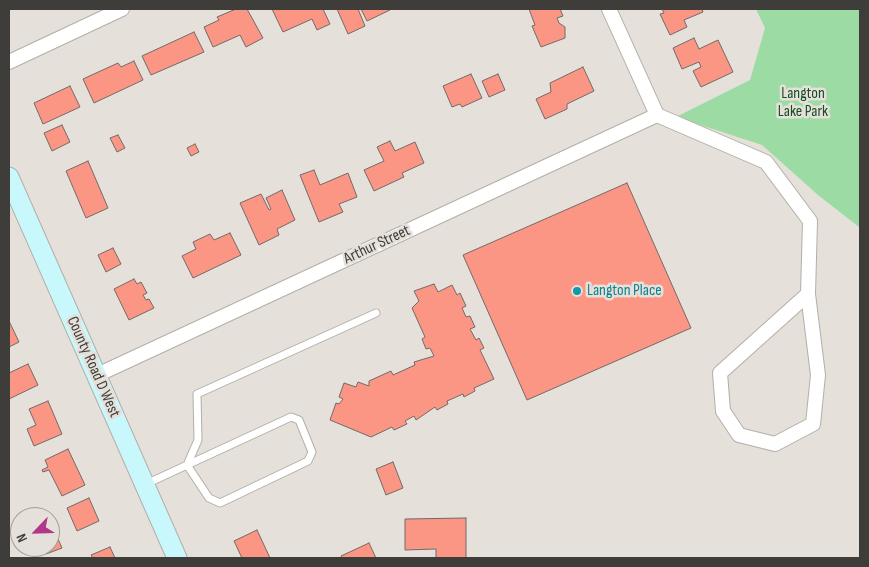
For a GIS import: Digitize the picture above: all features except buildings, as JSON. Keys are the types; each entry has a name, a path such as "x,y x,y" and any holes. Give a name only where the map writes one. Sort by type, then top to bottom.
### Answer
{"street":[{"path":"9,62 122,9"},
{"path":"609,9 657,115 766,162 810,221 808,294 818,375 813,424 776,444 739,435 723,411 720,372 808,294"},
{"name":"Arthur Street","path":"97,375 657,115"},
{"name":"County Road D West","path":"9,176 177,558"}],"lane":[{"path":"187,465 198,440 197,394 376,313"},
{"path":"144,484 291,416 299,420 312,452 308,461 220,503 209,498 187,465"}],"green space":[{"name":"Langton Lake Park","path":"756,9 860,9 860,293 859,227 818,195 762,145 676,117 750,80 765,28"}],"place":[{"name":"Langton Place","path":"577,291"}]}
